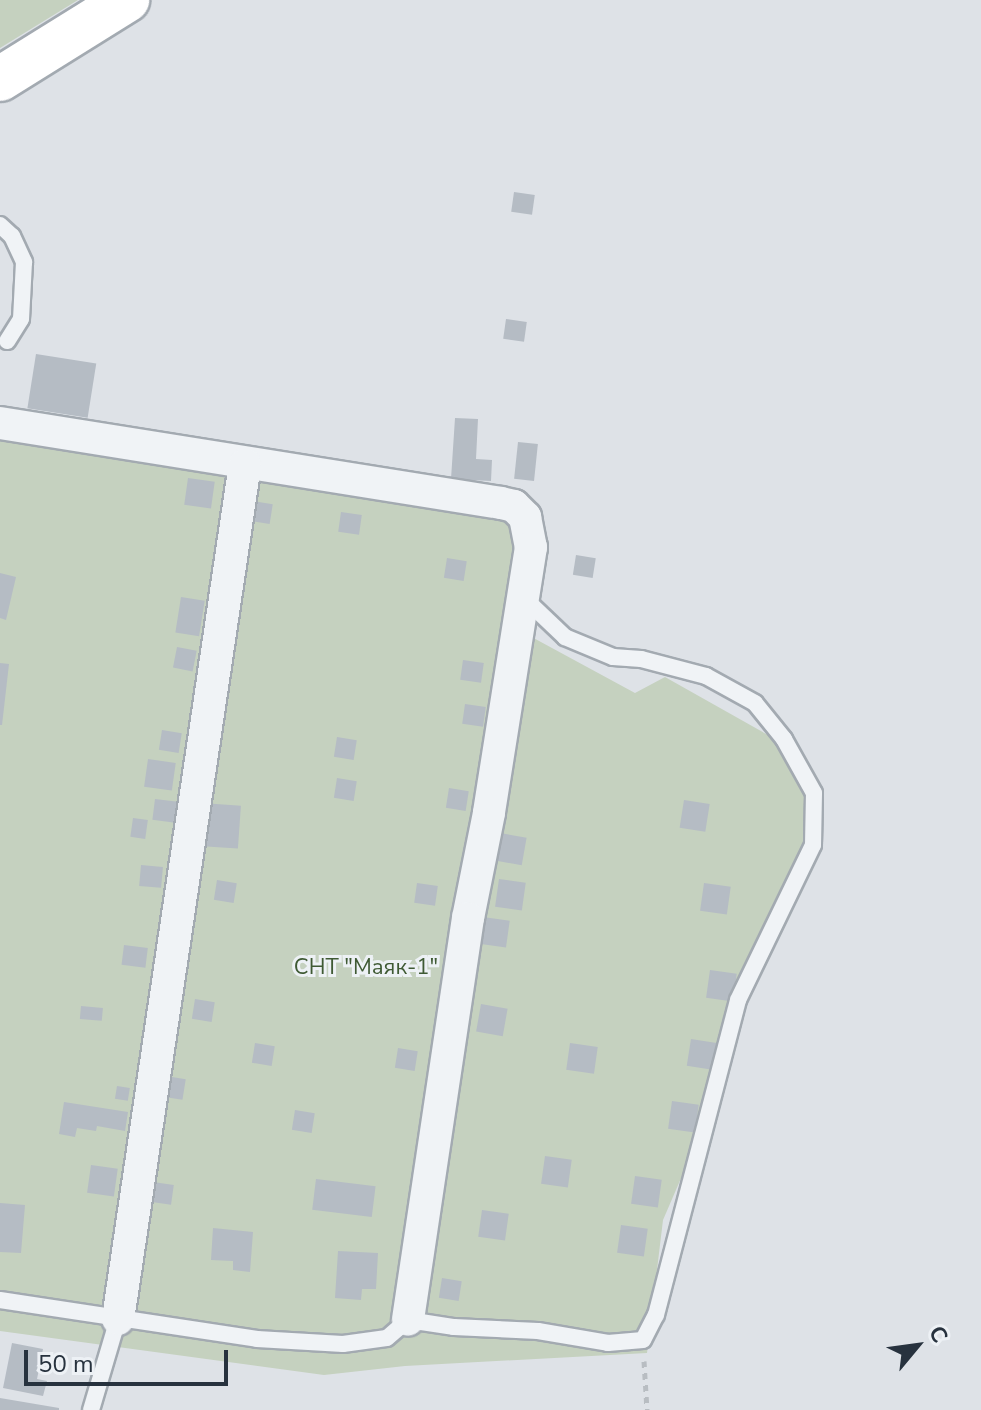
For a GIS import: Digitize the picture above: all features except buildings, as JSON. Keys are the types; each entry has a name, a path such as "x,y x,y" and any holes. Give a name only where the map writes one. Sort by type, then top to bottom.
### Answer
{"highway":[{"path":"0,79 127,0"}],"street":[{"path":"0,423 514,506 525,517 531,531 522,596 489,813 468,918 408,1320"},
{"path":"118,1319 245,464"}],"lane":[{"path":"0,225 12,236 24,262 21,319 7,341"},
{"path":"0,1300 257,1339 343,1344 387,1338 408,1320 538,1331 608,1343 643,1340 656,1315 738,1000 813,845 814,793 784,739 755,703 706,676 641,659 613,657 565,637 522,596"},
{"path":"91,1410 118,1319"}],"path":[{"path":"643,1340 647,1410"}],"green space":[{"path":"0,0 78,0 0,48"},
{"name":"СНТ \"Маяк-1\"","path":"0,434 517,523 507,631 528,635 635,693 665,677 775,739 818,817 732,1004 704,1125 663,1220 647,1353 405,1366 324,1375 0,1331"}]}
